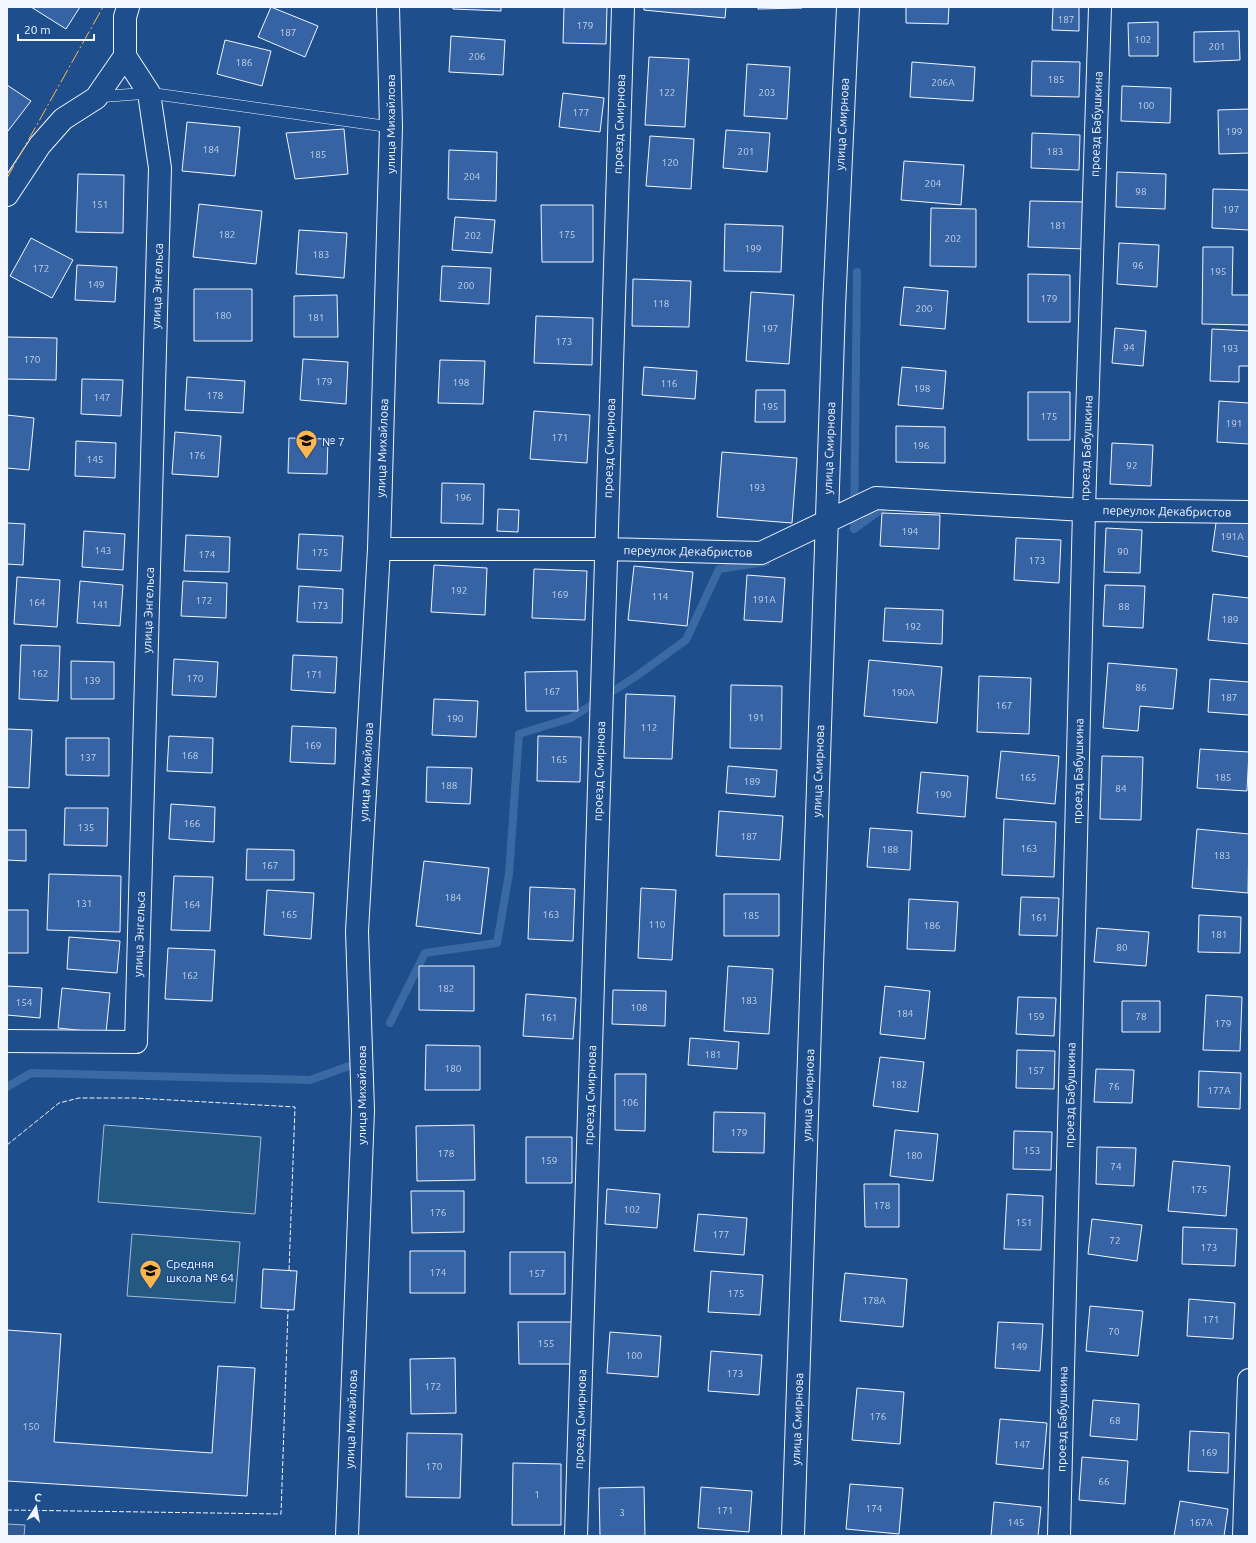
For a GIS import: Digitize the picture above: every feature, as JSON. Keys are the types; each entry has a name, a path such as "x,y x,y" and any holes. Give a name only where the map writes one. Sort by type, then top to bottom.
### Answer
{"street":[{"path":"7,195 14,182 45,140 63,119 96,98 125,56 125,17 128,7"},
{"name":"улица Михайлова","path":"347,1536 363,1110 356,931 378,550 392,127 388,7"},
{"name":"проезд Смирнова","path":"576,1536 623,7"},
{"name":"улица Смирнова","path":"793,1536 834,299 848,7"},
{"name":"проезд Бабушкина","path":"1059,1536 1084,510 1100,7"},
{"name":"улица Энгельса","path":"7,1041 136,1042 160,168 149,93 125,56"},
{"name":"переулок Декабристов","path":"378,550 606,549 761,553 876,498 1084,510 1249,512"},
{"path":"1244,1536 1249,1380"}],"lane":[{"path":"96,98 149,93 392,127"}],"shaded area":[{"path":"104,1125 261,1137 255,1214 98,1202"},
{"path":"132,1234 240,1242 235,1303 127,1296"},
{"path":"7,1524 25,1525 24,1536 7,1536"}],"building":[{"path":"31,7 80,7 66,29"},
{"path":"271,7 318,26 305,57 258,37"},
{"path":"453,7 501,7 501,11 453,9"},
{"path":"564,7 607,7 606,44 563,43"},
{"path":"644,7 726,7 725,18 644,10"},
{"path":"758,7 802,7 802,8 758,9"},
{"path":"906,7 949,7 948,24 906,23"},
{"path":"1053,7 1079,7 1079,31 1052,30"},
{"path":"1158,22 1158,56 1129,56 1128,23"},
{"path":"1239,31 1240,60 1194,62 1194,32"},
{"path":"451,36 505,40 503,75 449,72"},
{"path":"225,40 271,51 262,86 217,74"},
{"path":"649,57 689,59 685,127 645,125"},
{"path":"1032,61 1080,62 1079,97 1031,96"},
{"path":"912,62 975,67 973,101 910,97"},
{"path":"747,64 790,67 787,119 744,116"},
{"path":"7,85 31,101 8,131 7,130"},
{"path":"1122,86 1171,88 1170,123 1121,121"},
{"path":"563,93 604,98 600,132 559,127"},
{"path":"1249,109 1249,153 1219,154 1218,110"},
{"path":"187,122 240,127 235,176 182,171"},
{"path":"344,129 348,174 295,179 286,133"},
{"path":"726,130 770,133 767,172 723,168"},
{"path":"1032,133 1080,135 1079,170 1031,168"},
{"path":"650,136 694,139 691,189 646,186"},
{"path":"449,150 497,152 496,201 448,199"},
{"path":"904,161 964,165 961,205 901,200"},
{"path":"1117,172 1166,174 1165,209 1116,207"},
{"path":"78,174 124,175 123,233 76,232"},
{"path":"1213,189 1249,190 1249,230 1212,228"},
{"path":"1030,201 1087,202 1086,249 1028,247"},
{"path":"199,204 262,211 256,264 193,257"},
{"path":"541,205 593,205 593,262 542,262"},
{"path":"931,208 976,209 976,267 930,266"},
{"path":"455,217 495,220 492,253 452,250"},
{"path":"725,224 783,226 781,272 724,271"},
{"path":"299,230 347,233 344,278 296,274"},
{"path":"31,238 73,260 52,298 10,276"},
{"path":"1119,243 1159,245 1157,287 1117,284"},
{"path":"1203,247 1233,247 1232,295 1249,295 1249,325 1202,324"},
{"path":"77,265 117,267 115,302 75,300"},
{"path":"442,266 491,268 489,304 440,301"},
{"path":"1028,274 1070,275 1070,322 1028,322"},
{"path":"633,279 691,281 689,327 632,326"},
{"path":"904,287 948,291 945,329 900,325"},
{"path":"194,289 252,289 252,341 194,341"},
{"path":"751,292 794,295 789,364 746,361"},
{"path":"337,295 338,337 294,337 294,296"},
{"path":"536,316 593,318 592,365 534,363"},
{"path":"1115,328 1146,331 1143,366 1112,363"},
{"path":"1212,329 1249,331 1249,366 1239,366 1239,382 1210,381"},
{"path":"7,337 57,338 56,380 7,379"},
{"path":"303,359 348,362 346,404 300,400"},
{"path":"440,360 485,361 483,404 438,403"},
{"path":"644,367 697,371 695,399 642,395"},
{"path":"902,367 946,371 943,409 898,405"},
{"path":"187,377 245,381 243,413 185,410"},
{"path":"82,379 123,380 121,416 81,414"},
{"path":"756,390 785,390 785,422 755,422"},
{"path":"1028,392 1070,392 1070,440 1028,440"},
{"path":"1219,401 1249,403 1249,444 1217,442"},
{"path":"534,411 590,415 587,463 530,459"},
{"path":"7,415 34,418 29,470 7,468"},
{"path":"896,426 945,427 945,463 896,462"},
{"path":"175,432 221,436 218,477 172,474"},
{"path":"289,438 328,439 327,474 288,473"},
{"path":"76,441 116,443 115,478 75,476"},
{"path":"1112,443 1153,445 1151,486 1110,484"},
{"path":"722,452 797,458 792,523 717,517"},
{"path":"442,483 484,484 483,524 441,523"},
{"path":"498,509 519,510 518,532 497,531"},
{"path":"882,513 940,515 939,549 880,546"},
{"path":"1217,516 1249,521 1249,557 1212,551"},
{"path":"7,523 25,524 23,565 7,564"},
{"path":"1106,528 1142,530 1140,573 1104,572"},
{"path":"84,531 125,534 123,570 82,567"},
{"path":"299,534 343,536 341,571 297,569"},
{"path":"186,535 230,537 229,572 184,571"},
{"path":"1016,538 1061,540 1059,583 1014,580"},
{"path":"434,565 487,568 485,615 431,612"},
{"path":"634,566 693,572 687,626 628,620"},
{"path":"534,569 587,571 585,620 532,618"},
{"path":"747,575 785,578 782,622 744,620"},
{"path":"17,577 60,580 57,627 14,624"},
{"path":"80,581 123,585 120,626 77,623"},
{"path":"183,581 227,583 226,618 181,616"},
{"path":"1105,585 1145,586 1143,628 1103,626"},
{"path":"299,586 343,589 342,623 297,622"},
{"path":"1213,594 1249,598 1249,644 1208,640"},
{"path":"885,608 943,610 942,644 883,641"},
{"path":"21,645 60,646 58,701 19,699"},
{"path":"293,655 337,657 335,693 291,690"},
{"path":"174,659 218,662 216,697 172,695"},
{"path":"869,660 942,667 937,723 864,716"},
{"path":"71,661 114,662 114,699 71,699"},
{"path":"1108,663 1177,669 1173,709 1140,706 1138,731 1103,728"},
{"path":"577,671 578,711 526,711 525,672"},
{"path":"979,676 1031,678 1029,734 977,732"},
{"path":"1210,679 1249,682 1249,715 1208,712"},
{"path":"731,685 782,686 781,749 730,748"},
{"path":"626,694 675,696 672,759 624,758"},
{"path":"434,699 478,701 476,737 432,735"},
{"path":"292,726 336,728 335,764 290,762"},
{"path":"7,729 32,730 29,788 7,787"},
{"path":"169,736 213,738 212,773 167,771"},
{"path":"538,736 581,737 580,782 537,781"},
{"path":"66,738 109,738 109,776 66,775"},
{"path":"1200,749 1249,752 1247,791 1197,788"},
{"path":"1001,751 1059,756 1055,804 996,798"},
{"path":"1102,756 1143,757 1141,820 1100,819"},
{"path":"728,766 777,770 775,797 726,793"},
{"path":"427,767 472,768 470,804 426,802"},
{"path":"921,772 968,776 965,817 917,813"},
{"path":"171,804 215,807 214,842 169,839"},
{"path":"65,808 108,808 107,846 64,845"},
{"path":"719,811 783,816 780,860 716,856"},
{"path":"1004,819 1056,822 1054,877 1002,875"},
{"path":"870,828 912,831 910,870 867,867"},
{"path":"1197,829 1249,834 1248,893 1192,888"},
{"path":"7,830 26,830 26,861 7,860"},
{"path":"247,849 294,850 294,880 246,880"},
{"path":"424,861 489,868 481,934 416,926"},
{"path":"49,874 121,876 120,932 47,930"},
{"path":"174,876 213,877 210,931 171,930"},
{"path":"530,887 575,889 573,941 528,939"},
{"path":"641,888 676,890 672,960 638,958"},
{"path":"267,890 314,893 311,939 264,935"},
{"path":"724,894 779,894 779,936 724,936"},
{"path":"1021,897 1059,898 1057,936 1019,935"},
{"path":"909,899 958,902 955,951 907,949"},
{"path":"7,910 28,910 28,953 7,953"},
{"path":"1199,915 1241,917 1240,953 1198,952"},
{"path":"1097,928 1149,932 1146,966 1094,962"},
{"path":"69,937 120,941 117,973 67,969"},
{"path":"168,948 215,950 212,1001 165,999"},
{"path":"419,966 474,966 474,1011 419,1010"},
{"path":"728,966 773,969 769,1034 724,1031"},
{"path":"7,986 42,988 40,1018 7,1015"},
{"path":"885,986 930,991 925,1039 880,1034"},
{"path":"62,988 110,993 106,1033 58,1028"},
{"path":"613,990 666,991 665,1026 612,1024"},
{"path":"526,994 576,998 573,1039 523,1036"},
{"path":"1206,995 1242,997 1240,1051 1203,1050"},
{"path":"1018,997 1056,998 1054,1036 1016,1034"},
{"path":"1122,1001 1160,1001 1160,1032 1122,1032"},
{"path":"690,1038 739,1042 737,1069 688,1065"},
{"path":"426,1045 480,1046 480,1090 425,1090"},
{"path":"1017,1050 1055,1051 1054,1089 1016,1088"},
{"path":"880,1057 924,1062 918,1112 873,1106"},
{"path":"1096,1069 1134,1070 1132,1103 1094,1102"},
{"path":"1199,1071 1241,1073 1240,1109 1198,1107"},
{"path":"615,1074 646,1074 645,1131 615,1130"},
{"path":"714,1112 765,1113 764,1153 713,1152"},
{"path":"474,1125 475,1180 417,1181 416,1126"},
{"path":"895,1130 938,1134 933,1181 890,1176"},
{"path":"1014,1131 1052,1132 1051,1170 1013,1169"},
{"path":"526,1137 572,1137 572,1183 526,1183"},
{"path":"1097,1147 1136,1148 1134,1186 1096,1184"},
{"path":"1173,1161 1230,1166 1226,1216 1168,1211"},
{"path":"864,1184 899,1184 899,1227 865,1227"},
{"path":"607,1189 660,1194 657,1228 605,1224"},
{"path":"411,1191 464,1191 464,1232 412,1233"},
{"path":"1007,1194 1043,1196 1041,1250 1004,1249"},
{"path":"698,1214 747,1218 744,1255 694,1251"},
{"path":"1092,1219 1142,1225 1137,1261 1088,1254"},
{"path":"1183,1227 1237,1229 1235,1266 1182,1264"},
{"path":"410,1251 465,1251 465,1293 410,1293"},
{"path":"510,1252 565,1252 565,1294 510,1294"},
{"path":"263,1269 297,1271 294,1310 261,1308"},
{"path":"711,1271 763,1275 760,1315 708,1312"},
{"path":"845,1273 907,1279 903,1327 840,1321"},
{"path":"1189,1299 1235,1303 1233,1339 1187,1336"},
{"path":"1090,1306 1143,1311 1138,1356 1086,1351"},
{"path":"518,1322 573,1322 573,1364 519,1364"},
{"path":"998,1322 1043,1324 1040,1371 995,1368"},
{"path":"7,1330 61,1334 54,1442 212,1453 218,1366 255,1368 247,1496 7,1481"},
{"path":"610,1332 661,1336 658,1377 607,1373"},
{"path":"711,1351 762,1355 759,1395 708,1391"},
{"path":"455,1358 456,1413 411,1414 410,1359"},
{"path":"857,1388 904,1392 900,1444 852,1440"},
{"path":"1093,1400 1139,1404 1137,1440 1090,1436"},
{"path":"1000,1419 1047,1423 1043,1469 996,1464"},
{"path":"1190,1431 1229,1433 1228,1473 1188,1471"},
{"path":"407,1433 462,1434 460,1498 406,1497"},
{"path":"1082,1457 1128,1461 1125,1504 1079,1500"},
{"path":"513,1463 561,1464 561,1525 512,1525"},
{"path":"850,1484 903,1488 899,1534 846,1529"},
{"path":"644,1487 645,1536 600,1536 599,1488"},
{"path":"701,1487 752,1491 749,1532 698,1528"},
{"path":"1180,1501 1228,1509 1224,1536 1174,1536"},
{"path":"994,1502 1041,1507 1038,1536 991,1536"}],"waterway":[{"path":"854,529 857,272"},
{"path":"854,529 890,503"},
{"path":"390,1023 425,953 497,943 509,874 519,734 571,718 635,677 686,640 719,569 766,562"},
{"path":"7,1087 31,1073 310,1080 349,1066"}],"fence":[{"path":"7,1145 59,1103 79,1098 135,1098 295,1107 289,1271 291,1271"},
{"path":"7,1510 281,1514 289,1310"}],"power":[{"path":"7,178 103,7"}],"place":[{"name":"№ 7","path":"306,460"},
{"name":"Средняя школа № 64","path":"151,1290"}]}
